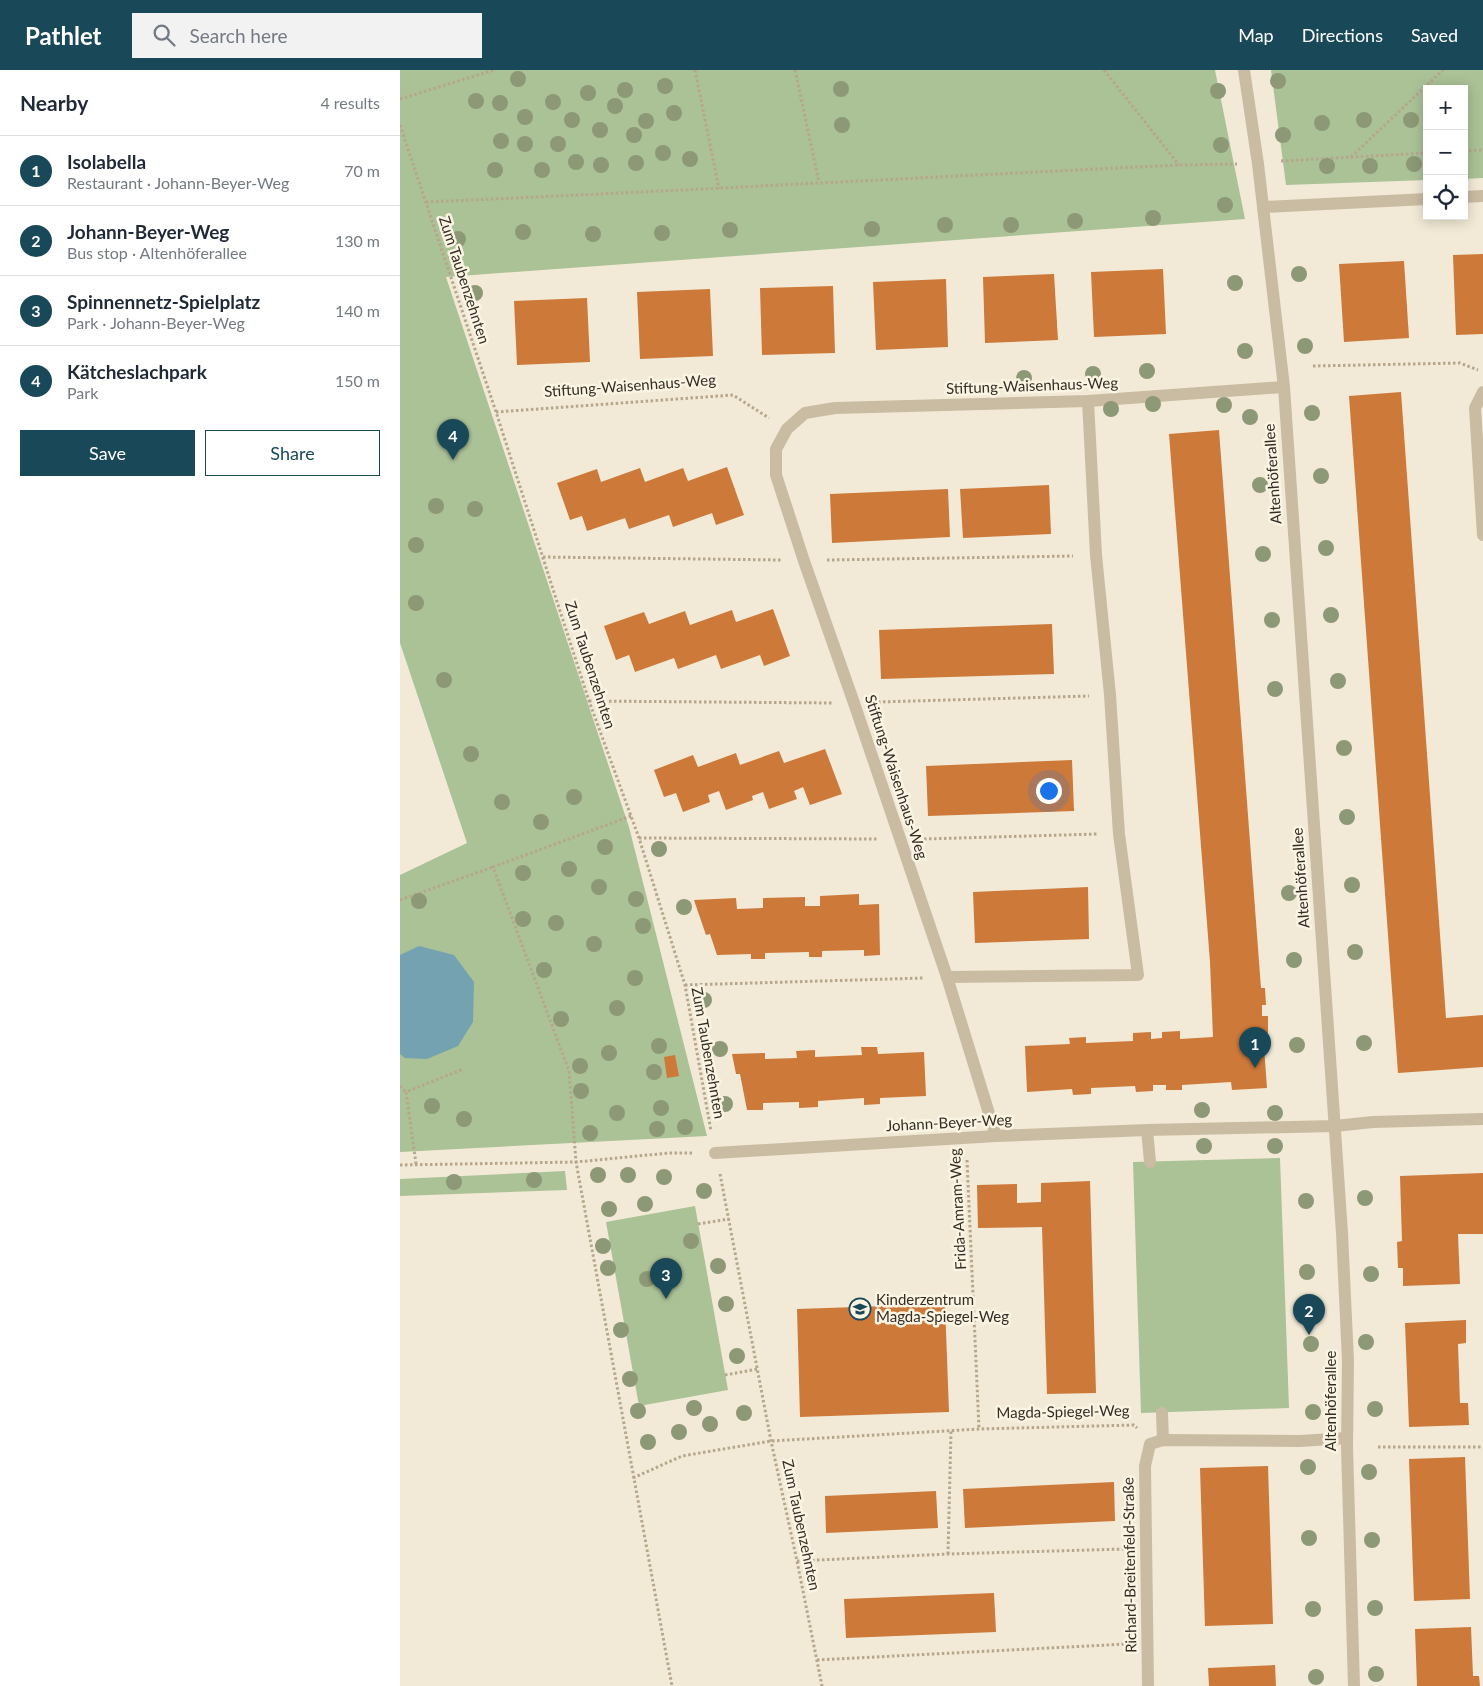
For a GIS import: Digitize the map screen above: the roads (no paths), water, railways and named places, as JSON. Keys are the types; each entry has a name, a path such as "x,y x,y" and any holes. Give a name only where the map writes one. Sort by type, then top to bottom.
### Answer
{"street":[{"name":"Altenhöferallee","path":"1244,70 1263,207 1284,387 1335,1126 1348,1361 1347,1438 1354,1686"},
{"path":"1468,197 1483,196"},
{"path":"1263,207 1423,199"},
{"name":"Stiftung-Waisenhaus-Weg","path":"996,1136 947,977 776,475 776,449 787,429 805,413 835,408 1088,401 1284,387"},
{"path":"1483,392 1475,408 1483,536"},
{"path":"947,977 1138,975 1119,834 1110,695 1096,556 1088,401"},
{"name":"Johann-Beyer-Weg","path":"715,1153 996,1136 1148,1130 1335,1126 1373,1122 1483,1119"},
{"path":"1148,1130 1150,1162"},
{"path":"1162,1413 1163,1440 1300,1441 1347,1438"},
{"name":"Richard-Breitenfeld-Straße","path":"1148,1686 1145,1466 1150,1444 1163,1440"}],"water":[{"path":"419,946 454,955 474,982 473,1022 458,1046 427,1059 405,1058 400,1054 400,955"}],"place":[{"name":"Kätcheslachpark","path":"453,460"},
{"name":"Isolabella","path":"1255,1068"},
{"name":"Spinnennetz-Spielplatz","path":"666,1299"},
{"name":"Kinderzentrum Magda-Spiegel-Weg","path":"860,1309"},
{"name":"Johann-Beyer-Weg","path":"1309,1335"}]}
